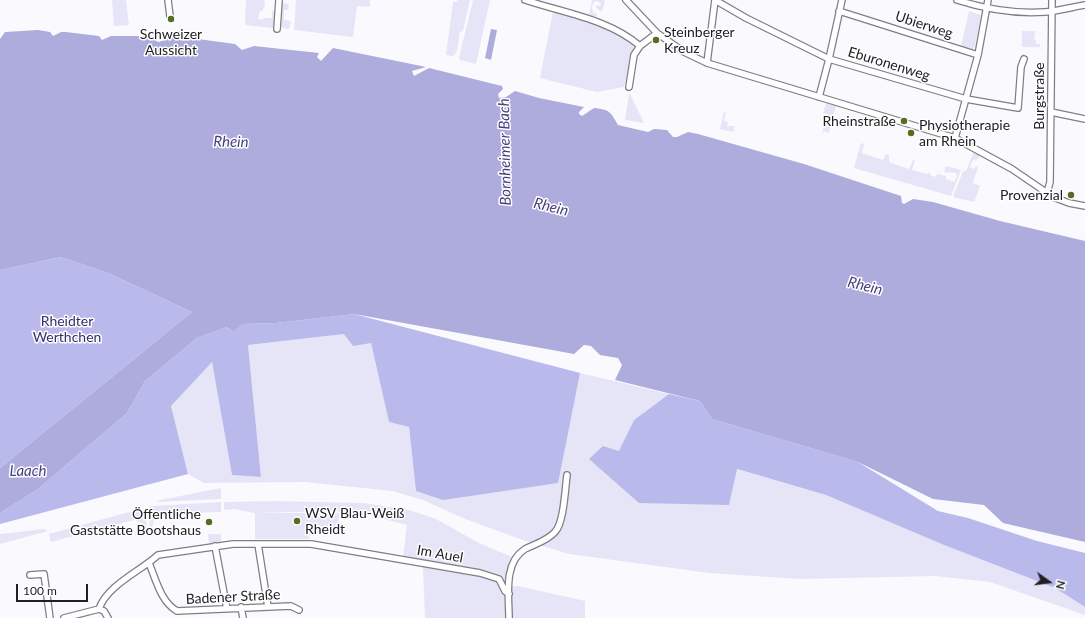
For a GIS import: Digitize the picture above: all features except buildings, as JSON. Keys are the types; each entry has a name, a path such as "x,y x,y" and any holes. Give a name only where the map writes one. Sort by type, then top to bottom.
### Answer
{"street":[{"path":"168,0 170,16"},
{"path":"277,29 279,0"},
{"path":"525,0 600,24 628,35 640,46"},
{"path":"626,0 657,33 684,52 707,63 955,138 1012,169 1061,201 1085,206"},
{"path":"707,63 715,0"},
{"name":"Eburonenweg","path":"715,0 746,18 829,58 966,99 1018,108 1021,67 1024,59"},
{"path":"819,97 842,0"},
{"path":"957,0 987,9 1045,12 1085,5"},
{"path":"955,138 978,55 988,0"},
{"name":"Burgstraße","path":"1047,193 1050,182 1052,0"},
{"name":"Ubierweg","path":"839,11 978,55"},
{"path":"628,87 634,55 640,46 657,33"},
{"path":"1051,112 1085,119"},
{"path":"510,618 510,572 516,557 524,550 545,540 555,532 560,520 567,475"},
{"path":"258,544 268,607"},
{"name":"Im Auel","path":"99,609 103,601 114,588 158,555 215,546 258,544 316,544 480,573 499,579 505,591 509,594"},
{"path":"215,546 227,609"},
{"name":"Badener Straße","path":"149,563 169,607 177,611 291,606 299,610"},
{"path":"30,575 44,574 50,618"},
{"path":"241,607 243,618"},
{"path":"64,618 99,609 104,611 108,618"}],"shaded area":[{"path":"112,0 126,0 129,25 114,26"},
{"path":"246,0 264,0 265,6 262,11 260,11 258,18 261,20 264,18 272,18 272,11 277,12 276,27 272,28 245,25"},
{"path":"296,0 370,0 370,7 357,6 353,37 294,30"},
{"path":"458,0 470,0 463,31 460,32 457,51 453,56 446,55 453,2 457,2"},
{"path":"473,0 490,0 476,64 460,60 459,58"},
{"path":"592,0 605,0 602,12 596,8 597,5 600,6 601,3 595,1 592,6 593,13 597,14 596,18 589,16"},
{"path":"281,3 289,4 288,9 293,10 284,10 284,20 291,21 289,29 283,28 280,25"},
{"path":"553,11 613,30 633,42 632,57 624,87 597,92 540,78"},
{"path":"969,11 981,15 975,46 973,49 961,46"},
{"path":"1022,31 1035,31 1034,40 1036,40 1036,44 1040,44 1040,47 1022,47"},
{"path":"630,94 644,123 625,120"},
{"path":"826,103 836,106 829,133 824,131 822,136 826,115 823,113"},
{"path":"724,112 726,113 724,121 728,122 727,126 735,126 733,132 720,129"},
{"path":"861,143 864,144 862,153 883,160 886,154 889,155 889,162 909,169 913,160 915,160 912,170 927,174 928,172 930,175 936,177 937,174 946,176 946,179 954,182 957,177 956,173 944,172 946,166 961,170 951,196 854,168"},
{"path":"974,151 980,155 978,159 973,160 970,167 974,169 976,166 978,167 973,183 980,186 974,202 953,197 963,171 966,171"},
{"path":"344,334 371,343 389,422 409,427 416,490 572,411 580,373 669,394 634,420 619,452 729,505 736,469 826,495 944,545 1055,588 1085,607 1085,615 990,582 935,576 800,579 709,573 569,554 517,538 463,518 423,500 392,491 305,482 204,483 188,474 171,406 212,361 232,475 261,477 248,345"},
{"path":"221,488 221,499 156,502 160,500"},
{"path":"276,501 364,503 409,510 436,519 479,543 512,557 507,572 506,587 518,586 585,601 585,618 425,618 423,567 491,578 504,586 502,575 499,577 403,558 407,525 368,515 341,513 338,511 254,513 235,509 224,510 224,502"},
{"path":"221,502 221,512 160,514 154,519 152,529 150,530 148,510 152,506"},
{"path":"140,509 146,511 147,531 142,523 134,520 51,542 49,534"},
{"name":"WSV Blau-Weiß Rheidt","path":"255,513 339,513 339,529 310,529 309,539 255,539"},
{"path":"44,529 48,531 0,544 0,534"},
{"path":"208,534 221,534 221,542 209,544"}],"green space":[{"name":"Rheidter Werthchen","path":"61,257 108,273 192,312 0,468 0,270"},
{"path":"354,314 580,373 558,483 443,500 416,491 409,427 389,422 371,343 353,346 344,334 248,345 261,477 232,475 212,362 171,406 188,474 0,524 0,513 38,489 127,413 145,381 197,338 227,327 234,332 243,324 276,323"},
{"path":"669,394 700,401 712,419 858,462 938,511 968,518 1037,541 1085,553 1085,607 1055,588 944,545 826,495 737,469 729,505 639,503 589,459 603,446 619,451 634,420"}],"water":[{"path":"491,29 497,30 491,60 485,58"},
{"path":"38,30 50,32 53,36 61,32 66,32 99,36 102,40 111,36 156,36 156,41 159,42 176,36 235,44 242,50 254,46 319,53 317,57 321,61 333,48 426,67 412,71 414,76 429,68 502,86 503,89 498,94 499,98 506,97 515,91 539,98 584,107 579,112 582,116 594,108 607,111 611,114 618,125 648,132 654,129 667,130 673,137 677,137 688,132 698,134 804,164 901,196 902,203 904,204 913,199 933,202 1000,221 1085,241 1085,542 1003,523 984,505 933,499 858,462 712,419 700,401 615,380 622,365 618,358 600,355 591,346 584,345 574,354 354,314 276,323 243,324 234,332 227,327 197,338 145,381 127,413 38,489 0,513 0,468 192,312 108,273 61,257 0,270 0,39 5,32"}],"place":[{"name":"Schweizer Aussicht","path":"171,19"},
{"name":"Steinberger Kreuz","path":"656,40"},
{"name":"Rheinstraße","path":"904,121"},
{"name":"Physiotherapie am Rhein","path":"911,133"},
{"name":"Provenzial","path":"1071,195"},
{"name":"WSV Blau-Weiß Rheidt","path":"297,521"},
{"name":"Öffentliche Gaststätte Bootshaus","path":"209,522"}],"water label":[{"name":"Rhein","path":"231,142"},
{"name":"Bornheimer Bach","path":"505,152"},
{"name":"Rhein","path":"551,207"},
{"name":"Rhein","path":"865,286"},
{"name":"Laach","path":"28,471"}]}
